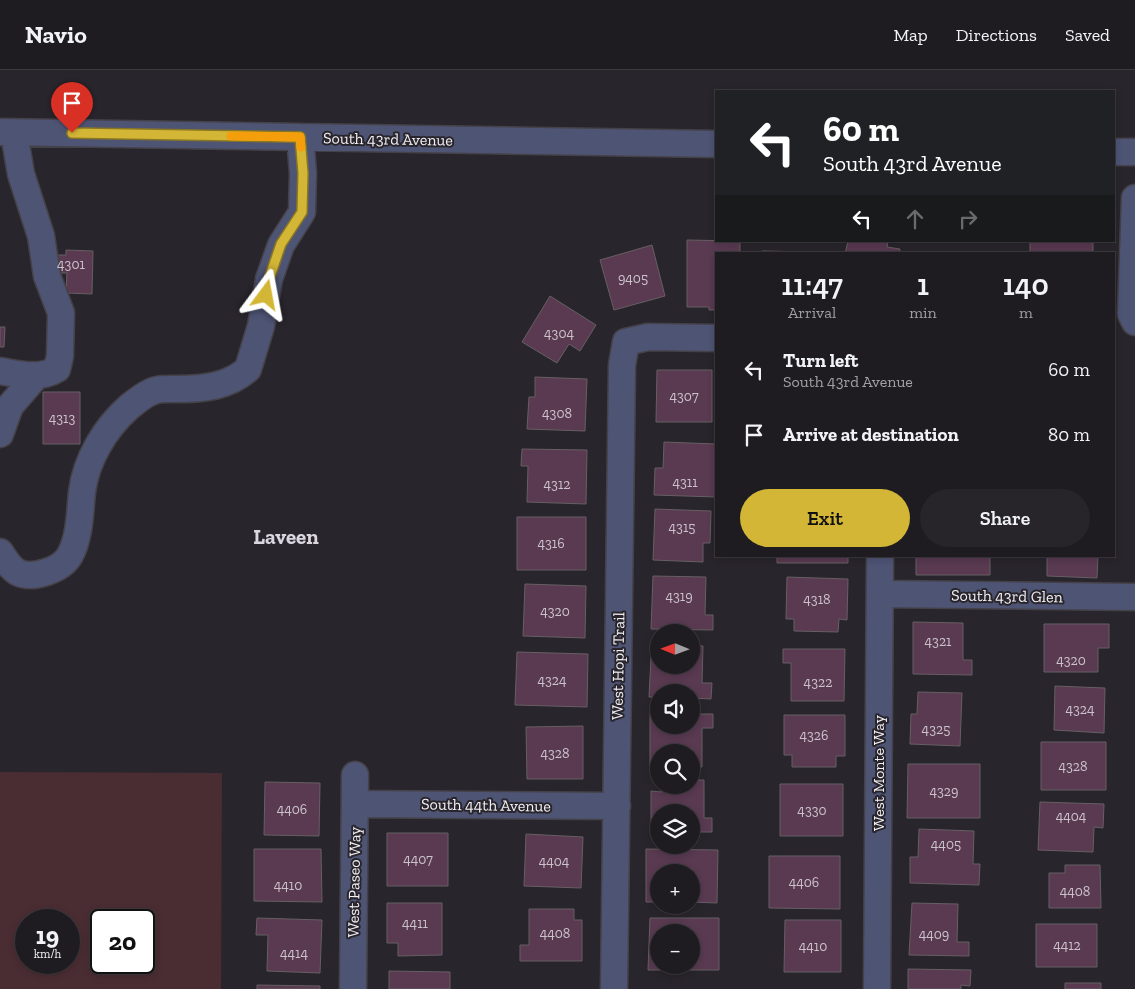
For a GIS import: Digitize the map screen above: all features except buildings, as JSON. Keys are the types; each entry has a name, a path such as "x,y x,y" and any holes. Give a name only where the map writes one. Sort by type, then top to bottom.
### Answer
{"street":[{"name":"South 43rd Avenue","path":"7,132 715,144"},
{"path":"0,371 36,376 51,373 57,369 59,363 61,312 47,276 41,236 7,132"},
{"path":"0,552 8,565 18,573 44,574 58,568 70,555 80,519 82,489 91,459 109,427 129,408 152,391 199,389 228,383 248,369 261,326 269,279 281,244 302,212 303,173 300,137"},
{"path":"1115,152 1135,152"},
{"path":"1135,198 1131,314 1135,322"},
{"name":"West Hopi Trail","path":"614,989 622,365 626,342 648,337 715,338"},
{"path":"0,434 10,406 36,376"},
{"name":"West Monte Way","path":"877,989 880,557"},
{"name":"South 43rd Glen","path":"880,594 1135,597"},
{"name":"West Paseo Way","path":"353,989 355,775"},
{"name":"South 44th Avenue","path":"356,804 617,806"}],"shaded area":[{"path":"0,772 222,773 221,989 0,989"}],"slow traffic":[{"path":"231,136 300,137 301,147"}],"district":[{"name":"Laveen","path":"286,536"}],"route":[{"path":"72,133 300,137 303,173 302,212 281,244 269,279 266,295"}]}
